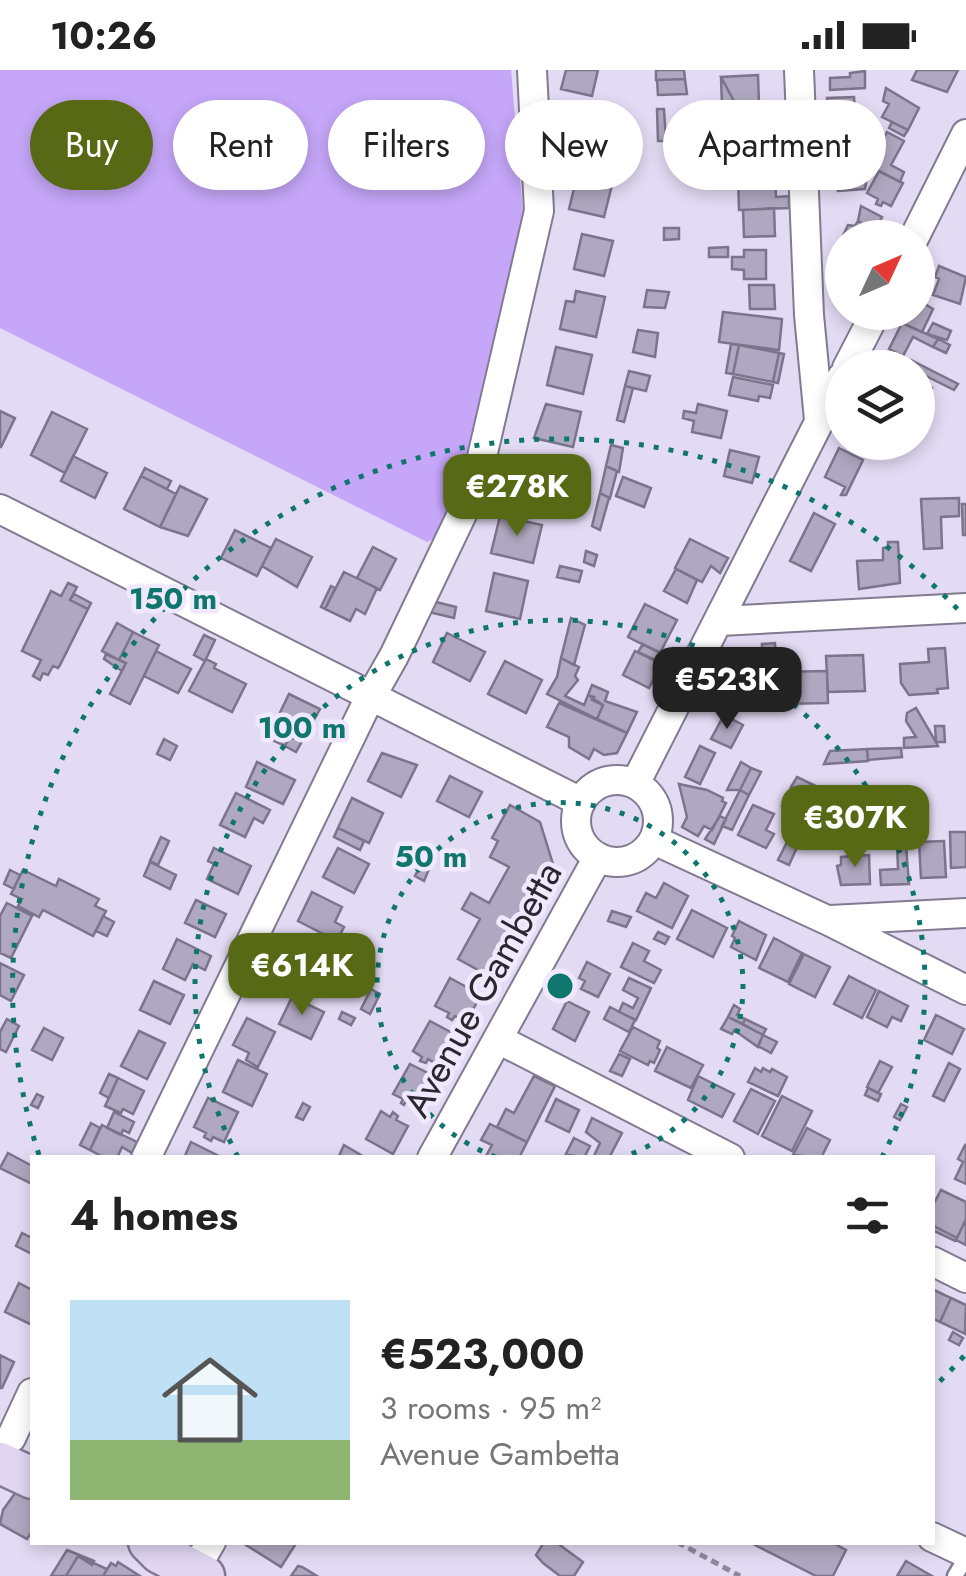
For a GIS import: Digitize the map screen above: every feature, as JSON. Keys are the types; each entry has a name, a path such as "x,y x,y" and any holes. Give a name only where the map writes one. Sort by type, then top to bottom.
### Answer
{"main road":[{"path":"4,1443 30,1476"},
{"path":"152,1545 166,1557 200,1566"}],"street":[{"path":"147,1155 475,487 539,212 532,70"},
{"path":"799,70 809,315 820,420"},
{"path":"923,220 966,134"},
{"path":"635,784 825,410"},
{"path":"0,508 581,802"},
{"path":"720,621 966,608"},
{"path":"623,780 635,784 654,802 658,828 654,840 635,858 623,862 598,857 581,839 577,814 581,802 598,784 623,780"},
{"path":"654,840 829,920 966,990"},
{"name":"Avenue Gambetta","path":"434,1155 598,857"},
{"path":"829,920 966,914"},
{"path":"498,1039 724,1155"},
{"path":"935,1262 966,1278"},
{"path":"30,1397 4,1443 30,1464"},
{"path":"935,1539 966,1556"}],"lane":[{"path":"955,1576 966,1556"}],"path":[{"path":"683,1545 740,1576"}],"shaded area":[{"path":"0,70 511,70 514,100 505,100 505,190 521,190 523,213 459,485 433,539 427,542 0,328"}],"building":[{"path":"566,70 598,70 592,96 561,89"},
{"path":"656,70 684,70 685,79 656,80"},
{"path":"917,70 958,70 947,92 912,80"},
{"path":"865,71 865,88 830,90 830,78"},
{"path":"758,75 759,100 733,100 721,77"},
{"path":"721,77 733,100 722,100"},
{"path":"685,79 687,94 658,95 657,80"},
{"path":"886,88 919,108 908,130 886,119 889,104 883,100"},
{"path":"854,97 854,100 827,100"},
{"path":"657,109 663,109 663,141 658,141"},
{"path":"892,122 908,130 904,136 889,128"},
{"path":"886,134 904,141 891,165 904,172 900,182 886,175"},
{"path":"886,174 903,183 891,206 876,204 878,199 867,193 886,190"},
{"path":"574,190 611,190 604,217 569,209"},
{"path":"738,190 776,190 776,197 789,196 789,208 739,210"},
{"path":"861,206 882,217 881,220 858,220"},
{"path":"774,208 775,236 744,237 743,210"},
{"path":"664,228 679,228 679,239 664,240"},
{"path":"582,234 613,241 604,276 574,269"},
{"path":"728,247 728,257 709,257 709,248"},
{"path":"744,250 766,250 766,279 744,279 744,270 732,269 732,257 744,257"},
{"path":"939,266 966,277 960,304 935,296 939,279 935,277"},
{"path":"749,285 774,285 775,309 750,309"},
{"path":"647,290 669,292 665,308 644,307"},
{"path":"576,291 605,297 596,337 560,329 566,301 574,302"},
{"path":"723,312 782,319 779,350 719,342"},
{"path":"935,324 951,331 947,340 927,334 935,330"},
{"path":"638,330 658,333 655,357 633,352"},
{"path":"898,330 918,330 938,339 933,347 913,337 906,350 889,349"},
{"path":"938,339 950,345 946,353 933,347"},
{"path":"731,344 739,345 733,374 726,373"},
{"path":"739,345 779,353 773,382 733,374"},
{"path":"556,347 592,355 583,394 547,385"},
{"path":"779,353 784,354 778,383 773,382"},
{"path":"629,371 650,376 646,391 625,386"},
{"path":"935,372 958,384 954,390 935,380"},
{"path":"733,377 773,385 770,398 759,396 758,401 729,395"},
{"path":"625,386 633,388 624,422 617,420"},
{"path":"546,404 581,412 573,447 534,438"},
{"path":"698,404 727,411 721,438 692,432 694,421 683,418 684,411 696,413"},
{"path":"0,411 15,418 1,447 0,447"},
{"path":"52,412 87,429 65,473 31,455"},
{"path":"611,445 623,448 619,472 606,466"},
{"path":"730,450 759,457 752,483 724,476"},
{"path":"73,456 107,473 95,498 61,481"},
{"path":"833,460 863,460 846,495 841,495 845,487 825,477"},
{"path":"525,461 559,469 550,504 517,497"},
{"path":"606,466 617,471 610,498 600,493"},
{"path":"145,468 171,481 167,489 141,476"},
{"path":"141,476 176,494 160,527 124,509"},
{"path":"623,477 651,488 644,507 616,496"},
{"path":"180,486 207,499 188,536 160,527"},
{"path":"600,493 609,498 600,530 592,526"},
{"path":"959,498 959,516 941,517 942,548 924,549 921,499"},
{"path":"962,504 966,504 966,535 963,535"},
{"path":"814,513 835,524 811,571 790,561"},
{"path":"500,516 542,525 533,563 491,553"},
{"path":"235,530 271,548 257,576 221,558"},
{"path":"276,539 312,557 297,587 262,566"},
{"path":"690,539 728,558 720,573 711,566 702,582 675,568"},
{"path":"888,542 898,542 900,583 859,589 857,561 883,560 883,548 888,547"},
{"path":"373,547 396,559 380,590 357,578"},
{"path":"586,551 597,555 594,566 584,562"},
{"path":"560,566 582,571 579,582 557,577"},
{"path":"676,569 697,580 687,603 664,591"},
{"path":"344,572 377,588 365,614 356,609 350,621 325,609"},
{"path":"494,573 528,581 520,619 486,611"},
{"path":"68,583 77,587 70,600 88,609 58,668 53,666 40,680 33,676 41,660 22,651 51,591 61,596"},
{"path":"331,586 335,588 325,609 321,607"},
{"path":"74,594 91,603 88,609 70,600"},
{"path":"432,601 456,607 454,618 429,612"},
{"path":"645,604 677,620 660,653 628,637"},
{"path":"571,618 585,625 574,665 561,658"},
{"path":"117,623 133,632 119,660 102,651"},
{"path":"133,632 159,645 130,704 110,694 126,663 119,660"},
{"path":"447,633 485,652 470,681 433,662"},
{"path":"204,635 215,640 205,661 194,655"},
{"path":"775,643 776,698 738,702 737,676 755,675 755,659 762,653 762,644"},
{"path":"643,644 659,652 655,660 638,652"},
{"path":"945,648 948,688 937,689 938,693 909,695 901,683 900,664 929,662 928,649"},
{"path":"156,651 191,669 178,693 144,676"},
{"path":"635,651 661,664 649,688 623,675"},
{"path":"106,654 126,663 122,671 104,659"},
{"path":"863,655 865,691 828,692 826,656"},
{"path":"561,658 579,667 575,676 578,680 565,696 584,705 588,695 594,697 592,700 603,705 597,719 547,694 557,677"},
{"path":"206,659 216,664 214,668 246,684 232,712 189,691"},
{"path":"505,661 542,680 526,713 488,694"},
{"path":"827,671 828,703 781,704 780,672"},
{"path":"592,685 608,692 605,701 637,712 627,733 597,719 603,705 588,695"},
{"path":"289,694 320,709 296,752 285,746 292,732 275,723"},
{"path":"559,703 627,733 617,753 604,755 594,749 589,759 569,747 569,737 547,727"},
{"path":"916,708 938,746 904,748 904,738 916,737 906,721 907,713"},
{"path":"724,715 743,725 731,748 711,739"},
{"path":"275,723 292,732 285,746 268,738"},
{"path":"935,726 944,726 945,742 936,742"},
{"path":"164,739 177,746 170,760 157,754"},
{"path":"700,746 715,753 700,784 685,777"},
{"path":"901,748 902,757 868,760 867,749"},
{"path":"867,749 868,761 824,764 830,751"},
{"path":"382,753 417,765 401,797 368,781"},
{"path":"257,762 295,780 283,804 246,787"},
{"path":"741,762 751,768 740,790 727,790"},
{"path":"751,768 761,772 749,795 740,790"},
{"path":"450,776 482,792 469,817 437,801"},
{"path":"797,777 816,786 811,797 791,787"},
{"path":"679,784 723,798 726,803 712,830 704,826 698,836 682,827 687,817"},
{"path":"740,790 749,795 732,830 722,826"},
{"path":"236,793 270,810 263,823 254,818 245,837 220,825"},
{"path":"787,797 799,803 794,812 782,806"},
{"path":"352,798 383,813 369,843 338,828"},
{"path":"510,805 540,822 553,864 491,977 458,959 480,919 462,909 471,893 489,903 509,867 490,857 498,841 492,838"},
{"path":"753,805 774,814 766,830 774,834 766,848 738,835"},
{"path":"720,816 726,819 714,844 705,839"},
{"path":"338,828 364,841 360,850 334,837"},
{"path":"950,832 966,832 966,867 951,868"},
{"path":"161,837 169,841 158,865 150,861"},
{"path":"788,840 798,845 789,865 778,860"},
{"path":"944,841 946,877 921,878 919,842"},
{"path":"897,845 906,845 909,884 881,885 880,870 898,869"},
{"path":"214,848 251,866 238,894 207,879 214,864 208,861"},
{"path":"338,848 369,864 354,893 323,877"},
{"path":"428,850 432,862 424,881 415,876"},
{"path":"869,855 870,884 841,885 837,866 841,865 841,857"},
{"path":"150,862 176,875 170,889 144,876"},
{"path":"10,870 20,875 14,889 4,884"},
{"path":"23,870 56,886 59,879 99,899 95,906 106,911 93,936 43,910 39,917 18,906 22,899 11,894"},
{"path":"664,883 688,896 672,928 637,911 646,893 656,898"},
{"path":"312,892 342,907 335,922 344,927 337,941 298,921"},
{"path":"196,900 226,914 215,937 185,923"},
{"path":"7,903 32,916 11,958 0,953 0,916"},
{"path":"692,910 727,928 713,957 677,939"},
{"path":"612,911 631,917 626,927 608,921"},
{"path":"103,916 114,922 107,936 96,931"},
{"path":"739,921 766,935 756,960 731,947"},
{"path":"658,932 669,937 665,944 654,939"},
{"path":"774,938 802,953 788,982 759,968"},
{"path":"177,939 211,956 205,970 193,964 185,980 163,969"},
{"path":"293,939 328,956 314,985 280,968"},
{"path":"633,943 649,951 644,961 661,970 654,983 621,967"},
{"path":"804,954 830,967 815,997 789,984"},
{"path":"587,962 610,974 598,997 581,989 585,981 579,978"},
{"path":"0,963 24,975 11,1001 0,995"},
{"path":"849,976 876,990 862,1018 834,1004"},
{"path":"450,978 481,995 466,1022 455,1016 452,1020 447,1017 449,1013 435,1006"},
{"path":"629,978 651,988 636,1020 619,1012 623,1003 633,1008 638,998 623,990"},
{"path":"154,981 184,995 170,1024 140,1010"},
{"path":"371,989 380,994 370,1014 361,1009"},
{"path":"879,991 908,1006 901,1021 892,1017 887,1027 867,1017"},
{"path":"292,997 324,1012 311,1039 279,1024"},
{"path":"567,1001 589,1012 575,1041 553,1029"},
{"path":"734,1005 740,1009 737,1015 745,1019 743,1024 728,1017"},
{"path":"610,1007 635,1020 629,1032 604,1019"},
{"path":"342,1012 355,1018 351,1025 339,1019"},
{"path":"936,1015 964,1029 952,1054 924,1040"},
{"path":"728,1017 763,1035 758,1047 734,1030 732,1034 721,1029"},
{"path":"247,1018 275,1032 258,1067 246,1060 249,1053 233,1045"},
{"path":"7,1019 19,1026 6,1052 0,1049 0,1032"},
{"path":"745,1019 766,1029 763,1035 743,1024"},
{"path":"430,1021 458,1036 441,1067 428,1059 426,1063 420,1061 422,1057 413,1051"},
{"path":"633,1027 660,1041 654,1063 650,1061 648,1065 620,1051"},
{"path":"44,1028 63,1038 52,1060 32,1050"},
{"path":"139,1031 165,1043 147,1079 121,1066"},
{"path":"763,1035 777,1042 771,1053 758,1046"},
{"path":"667,1047 703,1065 691,1088 655,1071"},
{"path":"619,1054 630,1059 622,1076 610,1071"},
{"path":"238,1060 267,1074 252,1106 223,1092"},
{"path":"880,1061 892,1067 878,1093 867,1087"},
{"path":"949,1063 960,1069 944,1101 933,1096"},
{"path":"410,1064 436,1077 419,1108 406,1101 404,1105 403,1099 393,1094"},
{"path":"755,1068 761,1072 763,1068 770,1072 772,1069 787,1077 778,1096 748,1082"},
{"path":"109,1074 118,1078 109,1098 100,1093"},
{"path":"534,1076 555,1086 527,1142 497,1127 506,1109 514,1113"},
{"path":"698,1076 734,1094 722,1117 688,1100"},
{"path":"118,1078 144,1091 133,1114 105,1106"},
{"path":"868,1088 881,1094 878,1101 865,1095"},
{"path":"751,1089 775,1101 758,1134 734,1121"},
{"path":"37,1094 43,1097 38,1108 31,1105"},
{"path":"782,1096 812,1111 792,1151 762,1136"},
{"path":"208,1098 238,1112 224,1142 213,1137 211,1141 194,1127"},
{"path":"556,1099 579,1110 569,1132 546,1121"},
{"path":"303,1103 310,1107 303,1120 296,1117"},
{"path":"901,1104 907,1107 900,1120 894,1117"},
{"path":"381,1111 390,1117 393,1112 398,1116 396,1120 408,1126 393,1154 366,1139"},
{"path":"114,1112 134,1122 129,1133 123,1130 121,1135 107,1128"},
{"path":"592,1118 622,1133 611,1155 594,1155 600,1143 586,1132"},
{"path":"91,1123 100,1128 90,1150 80,1145"},
{"path":"490,1124 527,1142 520,1155 487,1155 492,1145 481,1140"},
{"path":"102,1125 137,1142 132,1153 122,1147 118,1155 99,1155 90,1150"},
{"path":"807,1128 830,1140 822,1155 793,1155"},
{"path":"574,1138 590,1146 586,1155 566,1154"},
{"path":"191,1142 217,1155 185,1155"},
{"path":"344,1145 361,1155 339,1155"},
{"path":"966,1146 966,1184 955,1179"},
{"path":"8,1153 30,1165 30,1183 0,1168"},
{"path":"941,1190 966,1202 966,1219 957,1238 935,1227 935,1201"},
{"path":"966,1219 966,1245 956,1240"},
{"path":"935,1227 957,1238 955,1241 935,1231"},
{"path":"22,1233 30,1237 30,1253 16,1246"},
{"path":"19,1283 30,1289 30,1324 5,1312"},
{"path":"935,1290 951,1298 940,1322 935,1320"},
{"path":"951,1298 966,1305 965,1334 940,1322"},
{"path":"953,1332 963,1338 959,1345 949,1340"},
{"path":"0,1355 14,1362 2,1388 0,1388"},
{"path":"18,1489 30,1496 27,1539 0,1524 3,1510"},
{"path":"246,1545 295,1545 281,1567"},
{"path":"542,1545 560,1545 583,1562 574,1576 560,1576 536,1555"},
{"path":"755,1545 837,1545 846,1550 833,1576 816,1576"},
{"path":"67,1550 94,1561 92,1565 78,1556 66,1576 51,1576"},
{"path":"78,1556 107,1569 103,1576 66,1576"},
{"path":"906,1561 932,1576 897,1576"},
{"path":"118,1562 140,1576 103,1576 111,1563 116,1566"},
{"path":"298,1566 302,1567 317,1576 291,1576"}]}
